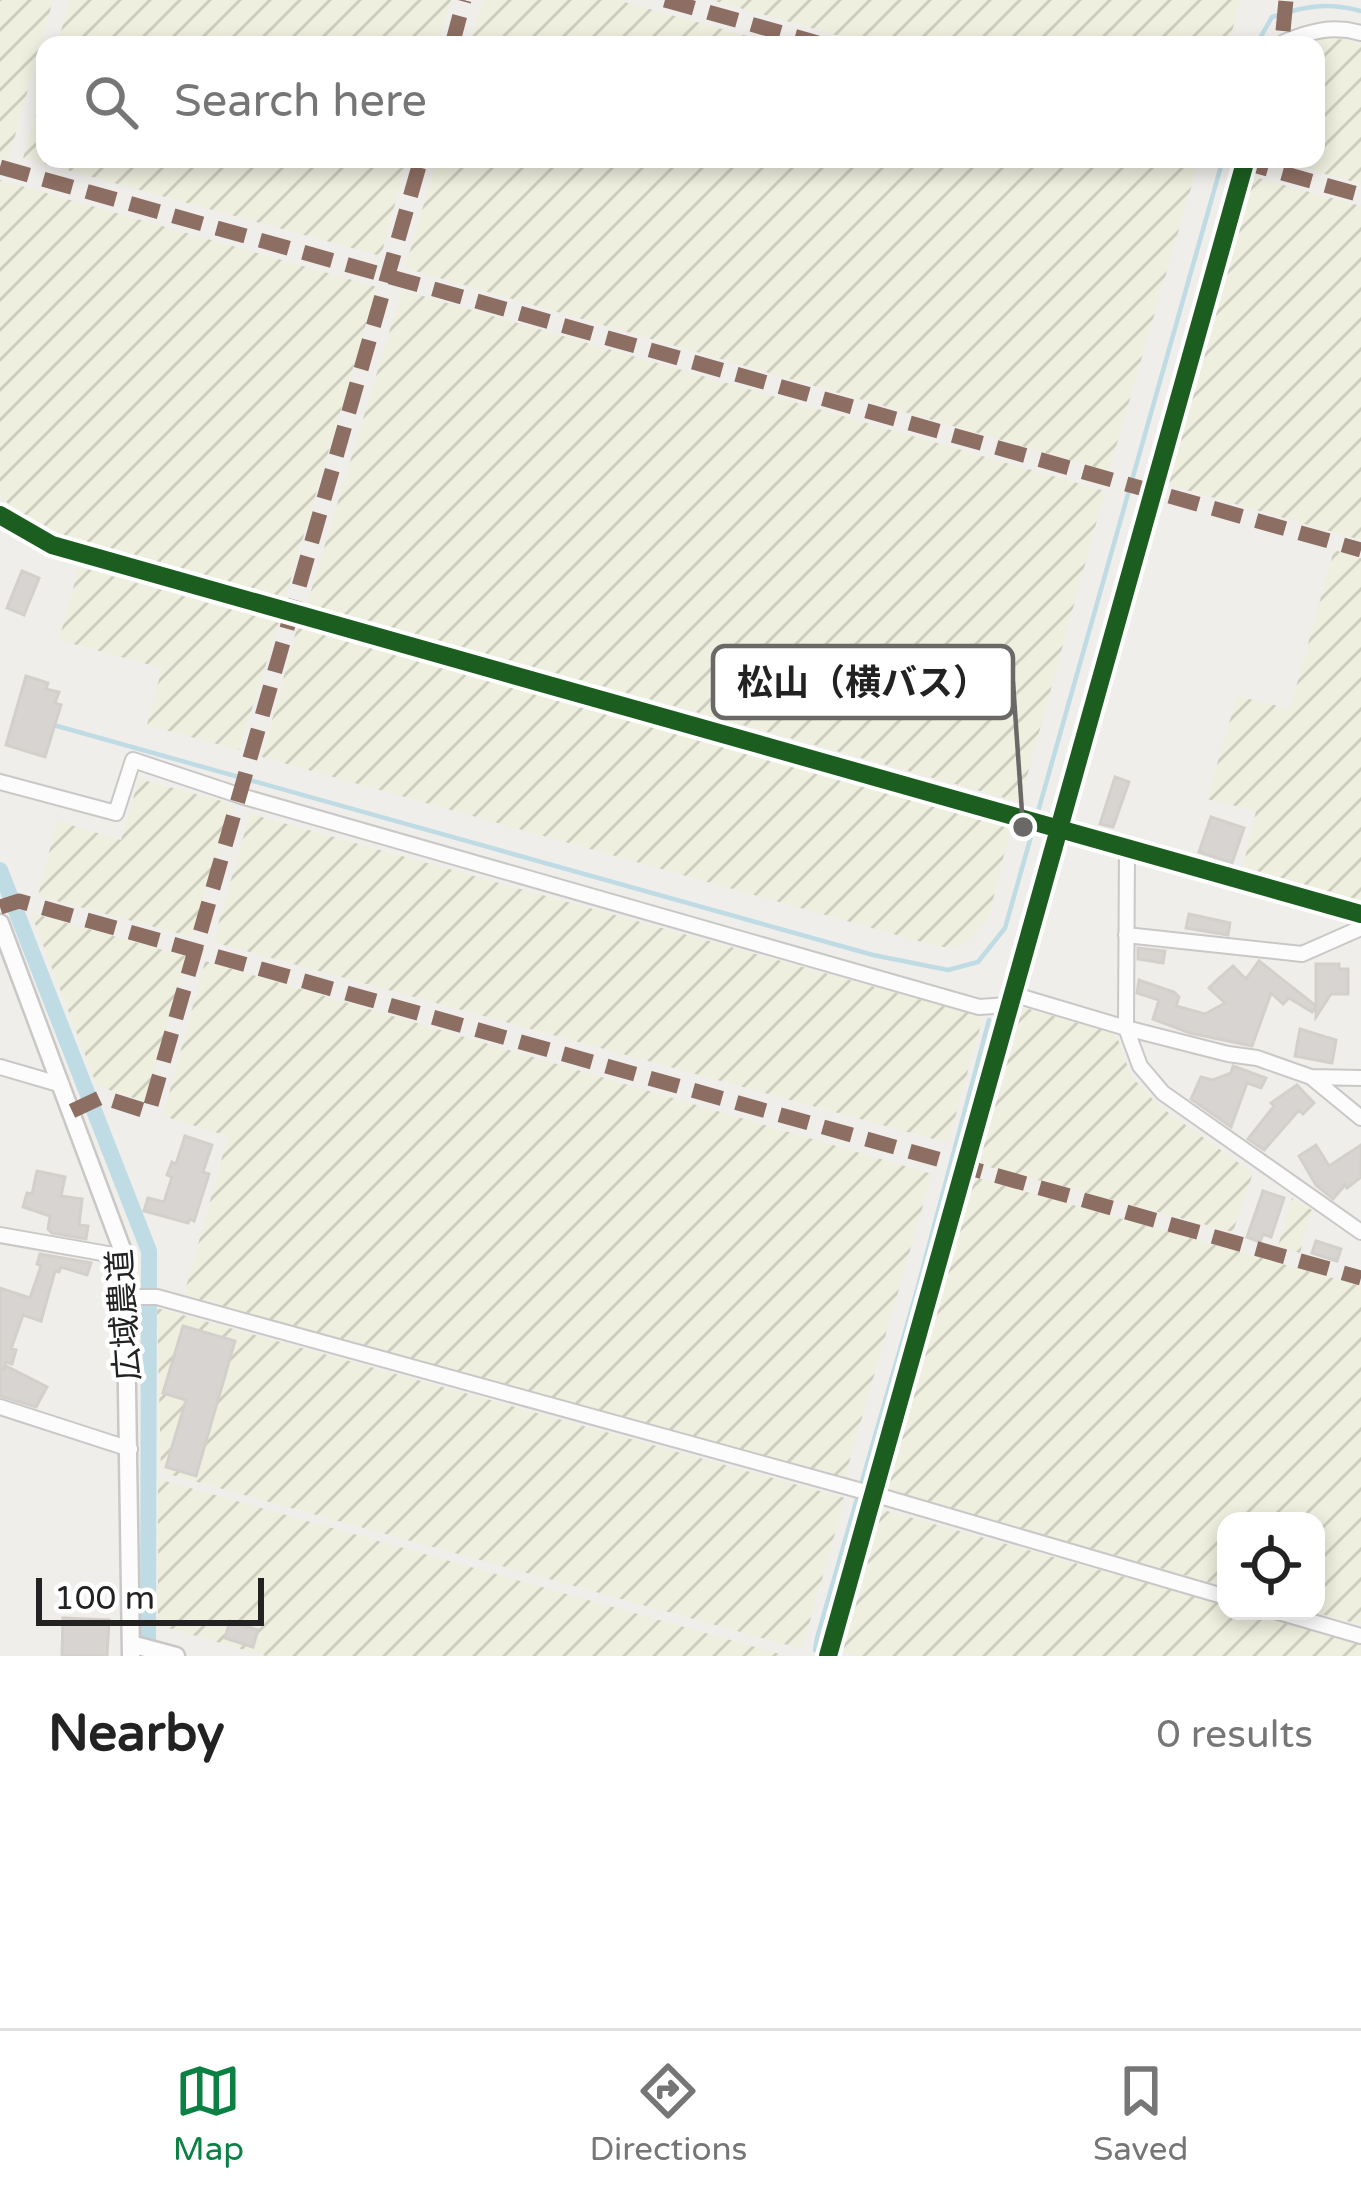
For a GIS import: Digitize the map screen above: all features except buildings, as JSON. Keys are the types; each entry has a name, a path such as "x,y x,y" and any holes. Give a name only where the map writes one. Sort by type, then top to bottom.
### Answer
{"street":[{"path":"1293,36 1344,28 1361,33"},
{"path":"828,1656 1243,168"},
{"path":"0,515 52,545 1361,914"},
{"path":"0,782 116,813 133,760 241,796 979,1007 1010,999 1257,1058 1311,1077 1361,1078"},
{"path":"1126,846 1126,1028 1140,1066 1163,1094 1361,1232"},
{"name":"広域農道","path":"0,923 125,1257 131,1650"},
{"path":"1126,935 1302,954 1361,928"},
{"path":"0,1067 62,1085"},
{"path":"1311,1077 1361,1118"},
{"path":"0,1235 125,1257"},
{"path":"126,1297 158,1297 873,1494 1217,1594"},
{"path":"0,1407 130,1449"},
{"path":"1307,1620 1361,1636"},
{"path":"131,1650 176,1656"}],"green space":[{"path":"0,0 53,0 43,36 36,36 36,61 8,161 0,159"},
{"path":"70,0 451,0 441,36 60,36"},
{"path":"483,0 617,0 747,36 473,36"},
{"path":"711,0 1241,0 1231,36 840,36"},
{"path":"1325,37 1361,42 1361,184 1303,168 1325,168"},
{"path":"36,114 36,162 23,158"},
{"path":"60,168 405,168 381,256"},
{"path":"434,168 1197,168 1109,471 405,268"},
{"path":"1251,176 1361,206 1361,540 1165,484"},
{"path":"0,180 377,287 285,599 70,539 14,509 0,496"},
{"path":"402,290 1105,491 1020,802 307,604"},
{"path":"1334,550 1361,558 1361,901 1243,867 1256,811 1207,799 1237,696 1290,709"},
{"path":"79,567 279,623 239,750 147,725 162,668 59,640"},
{"path":"298,624 1011,826 989,916 968,942 953,948 936,946 262,757"},
{"path":"139,779 233,804 192,937 38,896 57,821 121,840"},
{"path":"250,814 983,1017 948,1143 213,942"},
{"path":"31,913 188,957 146,1102 97,1086"},
{"path":"205,961 932,1174 844,1480 184,1295 228,1136 163,1116"},
{"path":"1018,1006 1116,1034 1131,1076 1159,1106 1253,1173 1233,1232 974,1163"},
{"path":"970,1176 1361,1286 1361,1625 1325,1615 1325,1512 1217,1512 1217,1584 884,1489"},
{"path":"1292,1198 1312,1210 1300,1253 1278,1246"},
{"path":"157,1308 845,1498 802,1649 161,1472"},
{"path":"158,1479 787,1656 266,1656 158,1625"},
{"path":"876,1508 1217,1603 1217,1620 1278,1620 1361,1643 1361,1656 857,1656 838,1651"}],"waterway":[{"path":"1261,36 1272,17 1295,10 1337,7 1361,11"},
{"path":"50,724 873,955 948,970 978,962 1005,928 1220,168"},
{"path":"0,870 149,1251 148,1656"},
{"path":"838,1656 815,1650 817,1638 989,1020"}],"marked path":[{"path":"454,36 464,0"},
{"path":"665,0 793,36"},
{"path":"1283,31 1286,0"},
{"path":"0,167 1361,550"},
{"path":"72,1111 102,1097 149,1112 418,168"},
{"path":"1264,168 1361,195"},
{"path":"0,907 19,901 1361,1278"}],"cycle path":[{"path":"828,1656 1243,168"},
{"path":"0,515 52,545 1361,914"}],"place":[{"name":"松山（横バス）","path":"1023,827"}]}
